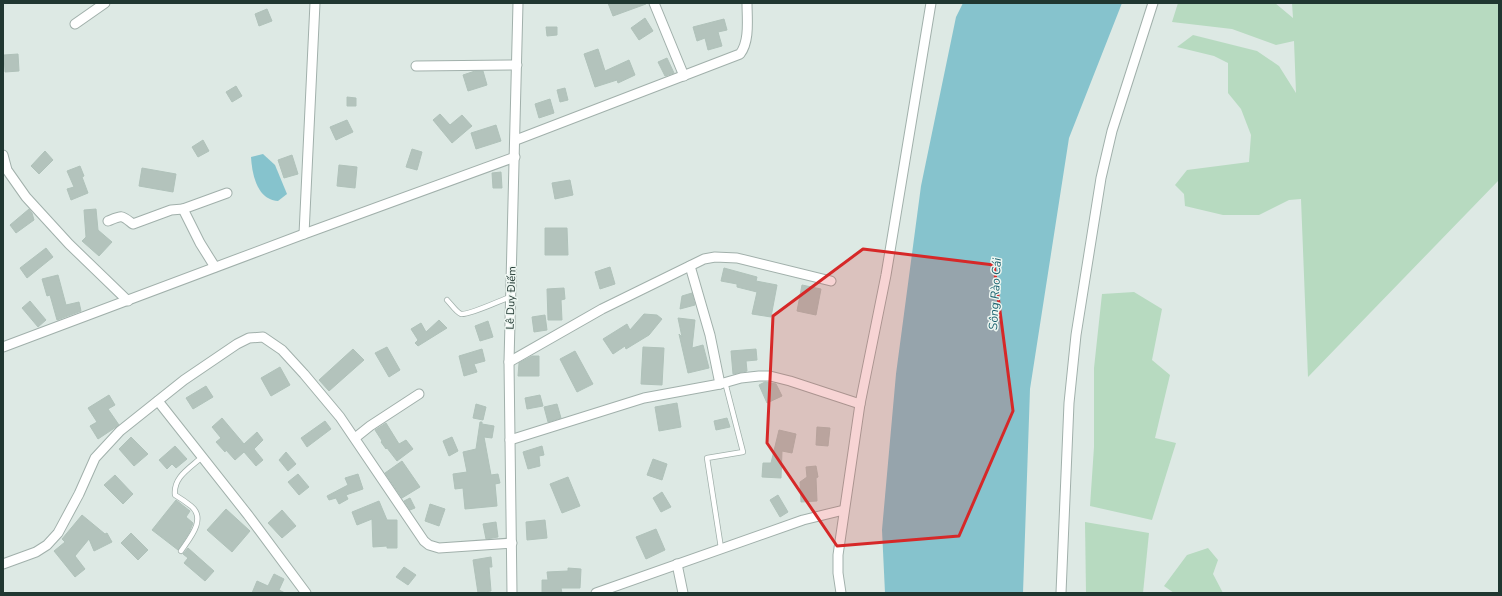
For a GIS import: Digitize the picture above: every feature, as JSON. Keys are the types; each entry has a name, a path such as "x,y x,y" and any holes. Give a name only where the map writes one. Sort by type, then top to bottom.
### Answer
{"street":[{"path":"75,24 105,3"},
{"path":"304,234 315,3"},
{"name":"Lê Duy Điếm","path":"512,593 509,362 516,140 518,3"},
{"path":"654,3 684,76"},
{"path":"516,140 740,54 745,48 747,3"},
{"path":"841,593 838,573 838,555 860,404 886,275 931,3"},
{"path":"1061,593 1069,404 1077,327 1101,178 1112,131 1153,3"},
{"path":"416,66 517,65"},
{"path":"3,155 7,170 26,197 69,244 128,301"},
{"path":"3,347 515,156"},
{"path":"108,221 122,216 127,218 133,224 164,212 183,209 227,193"},
{"path":"183,209 200,243 215,267"},
{"path":"509,362 602,309 704,259 727,257 831,281"},
{"path":"690,266 722,383"},
{"path":"3,564 36,552 47,545 58,533 79,494 95,458 120,431 184,380 237,344 249,338 263,337 282,350 340,417 424,541 429,545 439,548 512,543"},
{"path":"510,440 644,398 741,378 770,376 860,404"},
{"path":"355,438 399,406 419,394"},
{"path":"158,401 248,514 306,593"},
{"path":"596,593 803,520 844,510"},
{"path":"677,564 683,593"}],"lane":[{"path":"447,300 457,311 462,314 472,312 510,297"},
{"path":"720,548 707,458 743,452 722,383"},
{"path":"181,551 195,530 198,517 193,507 175,495 174,487 182,474 202,457"}],"highlighted area":[{"path":"863,249 994,265 1013,411 959,536 837,546 767,443 773,316"}],"green space":[{"path":"1178,3 1275,3 1293,18 1292,3 1499,3 1499,180 1308,377 1301,199 1289,200 1259,215 1223,215 1185,206 1184,194 1175,185 1187,170 1249,162 1251,135 1241,109 1228,93 1228,63 1214,56 1177,47 1193,35 1257,51 1279,66 1296,93 1294,41 1276,45 1232,29 1172,22"},
{"path":"1134,292 1162,309 1152,360 1170,375 1155,438 1176,443 1152,520 1090,506 1094,447 1094,368 1102,294"},
{"path":"1085,522 1149,533 1143,593 1086,593"},
{"path":"1208,548 1218,560 1213,574 1223,593 1174,593 1164,586 1187,555"}],"water":[{"name":"Sông Rào Cái","path":"963,3 1122,3 1069,138 1030,389 1023,593 885,593 882,530 896,374 921,186 956,17"},
{"path":"263,154 275,165 287,194 278,201 271,200 265,196 260,191 254,178 251,157"}],"building":[{"path":"608,3 646,3 646,4 613,16"},
{"path":"267,9 272,21 259,26 255,14"},
{"path":"645,18 653,31 639,40 631,28"},
{"path":"724,19 727,30 718,32 722,46 708,50 705,38 697,41 693,27"},
{"path":"546,27 557,27 557,35 547,36"},
{"path":"598,49 605,71 629,60 635,75 618,83 617,80 595,87 584,54"},
{"path":"18,54 19,71 5,72 4,55"},
{"path":"667,58 674,73 665,76 658,62"},
{"path":"475,71 483,71 487,85 468,91 463,75"},
{"path":"236,86 242,96 232,102 226,92"},
{"path":"565,88 568,100 560,102 557,90"},
{"path":"347,97 356,98 356,106 347,106"},
{"path":"550,99 554,113 539,118 535,104"},
{"path":"440,114 450,125 462,115 472,126 452,143 433,120"},
{"path":"347,120 353,132 336,140 330,127"},
{"path":"496,125 501,141 476,149 471,133"},
{"path":"203,140 209,151 198,157 192,147"},
{"path":"412,149 422,152 417,170 406,167"},
{"path":"45,151 53,160 39,174 31,166"},
{"path":"292,155 298,174 284,178 278,160"},
{"path":"339,165 357,167 355,188 337,186"},
{"path":"80,166 84,176 82,177 88,193 71,200 67,189 74,187 67,171"},
{"path":"142,168 176,174 173,192 139,186"},
{"path":"501,172 502,188 493,188 492,173"},
{"path":"570,180 573,195 555,199 552,183"},
{"path":"29,209 34,220 16,233 10,225"},
{"path":"96,209 98,230 112,242 99,256 82,241 86,237 84,210"},
{"path":"545,228 567,228 568,255 545,255"},
{"path":"46,248 53,257 27,278 20,268"},
{"path":"610,267 615,284 600,289 595,272"},
{"path":"724,268 757,277 756,281 777,285 771,317 752,314 757,292 737,287 737,284 721,281"},
{"path":"58,275 66,305 79,302 81,311 57,320 50,295 47,296 42,279"},
{"path":"802,285 821,289 816,315 797,311"},
{"path":"564,288 565,299 561,300 562,320 548,320 547,289"},
{"path":"692,293 695,305 680,309 682,296"},
{"path":"30,301 46,320 38,327 22,308"},
{"path":"644,314 657,315 662,319 649,335 626,349 625,346 613,354 603,339 627,324 630,330"},
{"path":"545,315 547,330 534,332 532,317"},
{"path":"678,318 695,320 692,348 703,345 709,368 688,373 679,334 682,337"},
{"path":"439,320 447,328 418,346 415,343 418,340 411,329 421,323 426,332"},
{"path":"488,321 493,337 480,341 475,326"},
{"path":"387,347 400,370 389,377 375,353"},
{"path":"643,347 664,348 662,385 641,384"},
{"path":"353,349 364,360 329,391 319,380"},
{"path":"482,349 485,361 474,364 477,372 464,376 459,356"},
{"path":"756,349 757,360 746,361 747,371 733,374 731,351"},
{"path":"575,351 593,384 577,392 560,359"},
{"path":"532,356 539,356 539,376 518,376 519,363"},
{"path":"280,367 290,385 271,396 261,378"},
{"path":"765,382 776,384 782,396 767,403 759,385"},
{"path":"206,386 213,397 193,409 186,398"},
{"path":"109,395 115,405 108,409 119,425 98,439 90,426 97,422 88,408"},
{"path":"540,395 543,406 527,409 525,398"},
{"path":"677,403 681,427 659,431 655,407"},
{"path":"476,404 486,407 483,420 473,418"},
{"path":"557,404 561,418 548,422 544,407"},
{"path":"222,418 244,444 257,432 263,440 254,449 263,460 256,466 244,452 235,460 216,442 221,438 212,427"},
{"path":"727,418 730,427 716,430 714,421"},
{"path":"325,421 331,429 307,447 301,438"},
{"path":"480,422 482,422 482,424 494,426 492,438 484,437 491,475 498,474 500,483 495,484 497,506 465,509 463,488 455,489 453,474 467,472 463,452 476,449"},
{"path":"386,423 399,444 406,440 413,449 397,461 381,442 382,441 375,430"},
{"path":"817,427 830,428 828,446 816,445"},
{"path":"779,430 796,434 792,453 782,451 781,478 762,477 763,463 771,463"},
{"path":"131,437 148,454 134,466 119,449"},
{"path":"452,437 458,451 449,456 443,441"},
{"path":"175,446 187,459 176,468 172,464 167,469 159,460"},
{"path":"542,446 544,455 539,456 540,466 528,469 523,452"},
{"path":"286,452 296,464 288,471 279,460"},
{"path":"653,459 667,464 662,480 647,475"},
{"path":"402,461 420,487 402,498 385,473"},
{"path":"816,466 818,477 816,478 817,501 801,502 800,482 807,477 806,467"},
{"path":"298,474 309,487 299,495 288,482"},
{"path":"358,474 363,489 346,495 348,499 339,504 336,498 329,500 327,496 348,485 345,478"},
{"path":"115,475 133,494 123,504 104,485"},
{"path":"568,477 580,506 562,513 550,484"},
{"path":"662,492 671,507 661,512 653,498"},
{"path":"778,495 788,512 780,517 770,500"},
{"path":"410,498 415,508 410,510 404,501"},
{"path":"176,500 190,511 186,517 193,523 189,533 178,550 152,530"},
{"path":"379,501 387,520 397,520 397,548 387,548 387,546 373,547 372,519 357,525 352,512"},
{"path":"430,504 445,509 439,526 425,521"},
{"path":"226,509 250,531 232,552 207,530"},
{"path":"282,510 296,526 282,538 268,523"},
{"path":"82,515 105,534 107,533 112,542 94,551 89,539 75,556 85,569 75,577 54,551 65,542 62,539"},
{"path":"545,520 547,538 527,540 526,522"},
{"path":"496,522 498,537 486,539 483,524"},
{"path":"656,529 665,550 646,559 636,537"},
{"path":"131,533 148,550 138,560 121,543"},
{"path":"188,548 214,571 205,581 184,563 188,558 183,554"},
{"path":"491,557 492,567 489,567 491,591 478,593 473,560"},
{"path":"404,567 416,575 408,585 396,577"},
{"path":"568,568 581,569 580,588 561,588 562,593 542,593 542,580 548,580 547,572 568,571"},
{"path":"274,574 284,579 279,590 285,593 252,593 257,581 268,586"}]}
